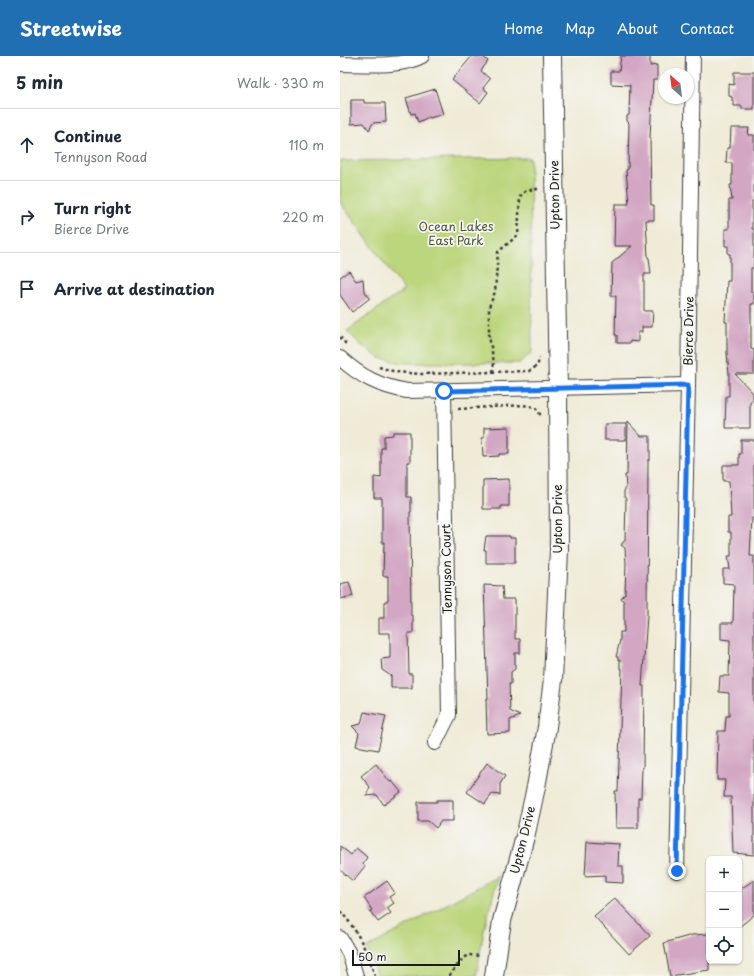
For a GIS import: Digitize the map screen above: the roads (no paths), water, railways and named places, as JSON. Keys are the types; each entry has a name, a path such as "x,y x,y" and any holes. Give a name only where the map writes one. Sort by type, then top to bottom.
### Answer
{"main road":[{"name":"Upton Drive","path":"494,976 502,921 526,833 536,787 547,727 553,680 559,550 558,389 552,56"}],"street":[{"path":"340,64 402,64 422,56"},
{"name":"Bierce Drive","path":"677,871 688,385 693,56"},
{"path":"340,358 353,370 370,380 388,387 407,391 558,389 688,385"},
{"name":"Tennyson Court","path":"435,744 449,715 444,391"},
{"path":"340,938 349,953 356,976"}],"park label":[{"name":"Ocean Lakes East Park","path":"456,234"}]}
